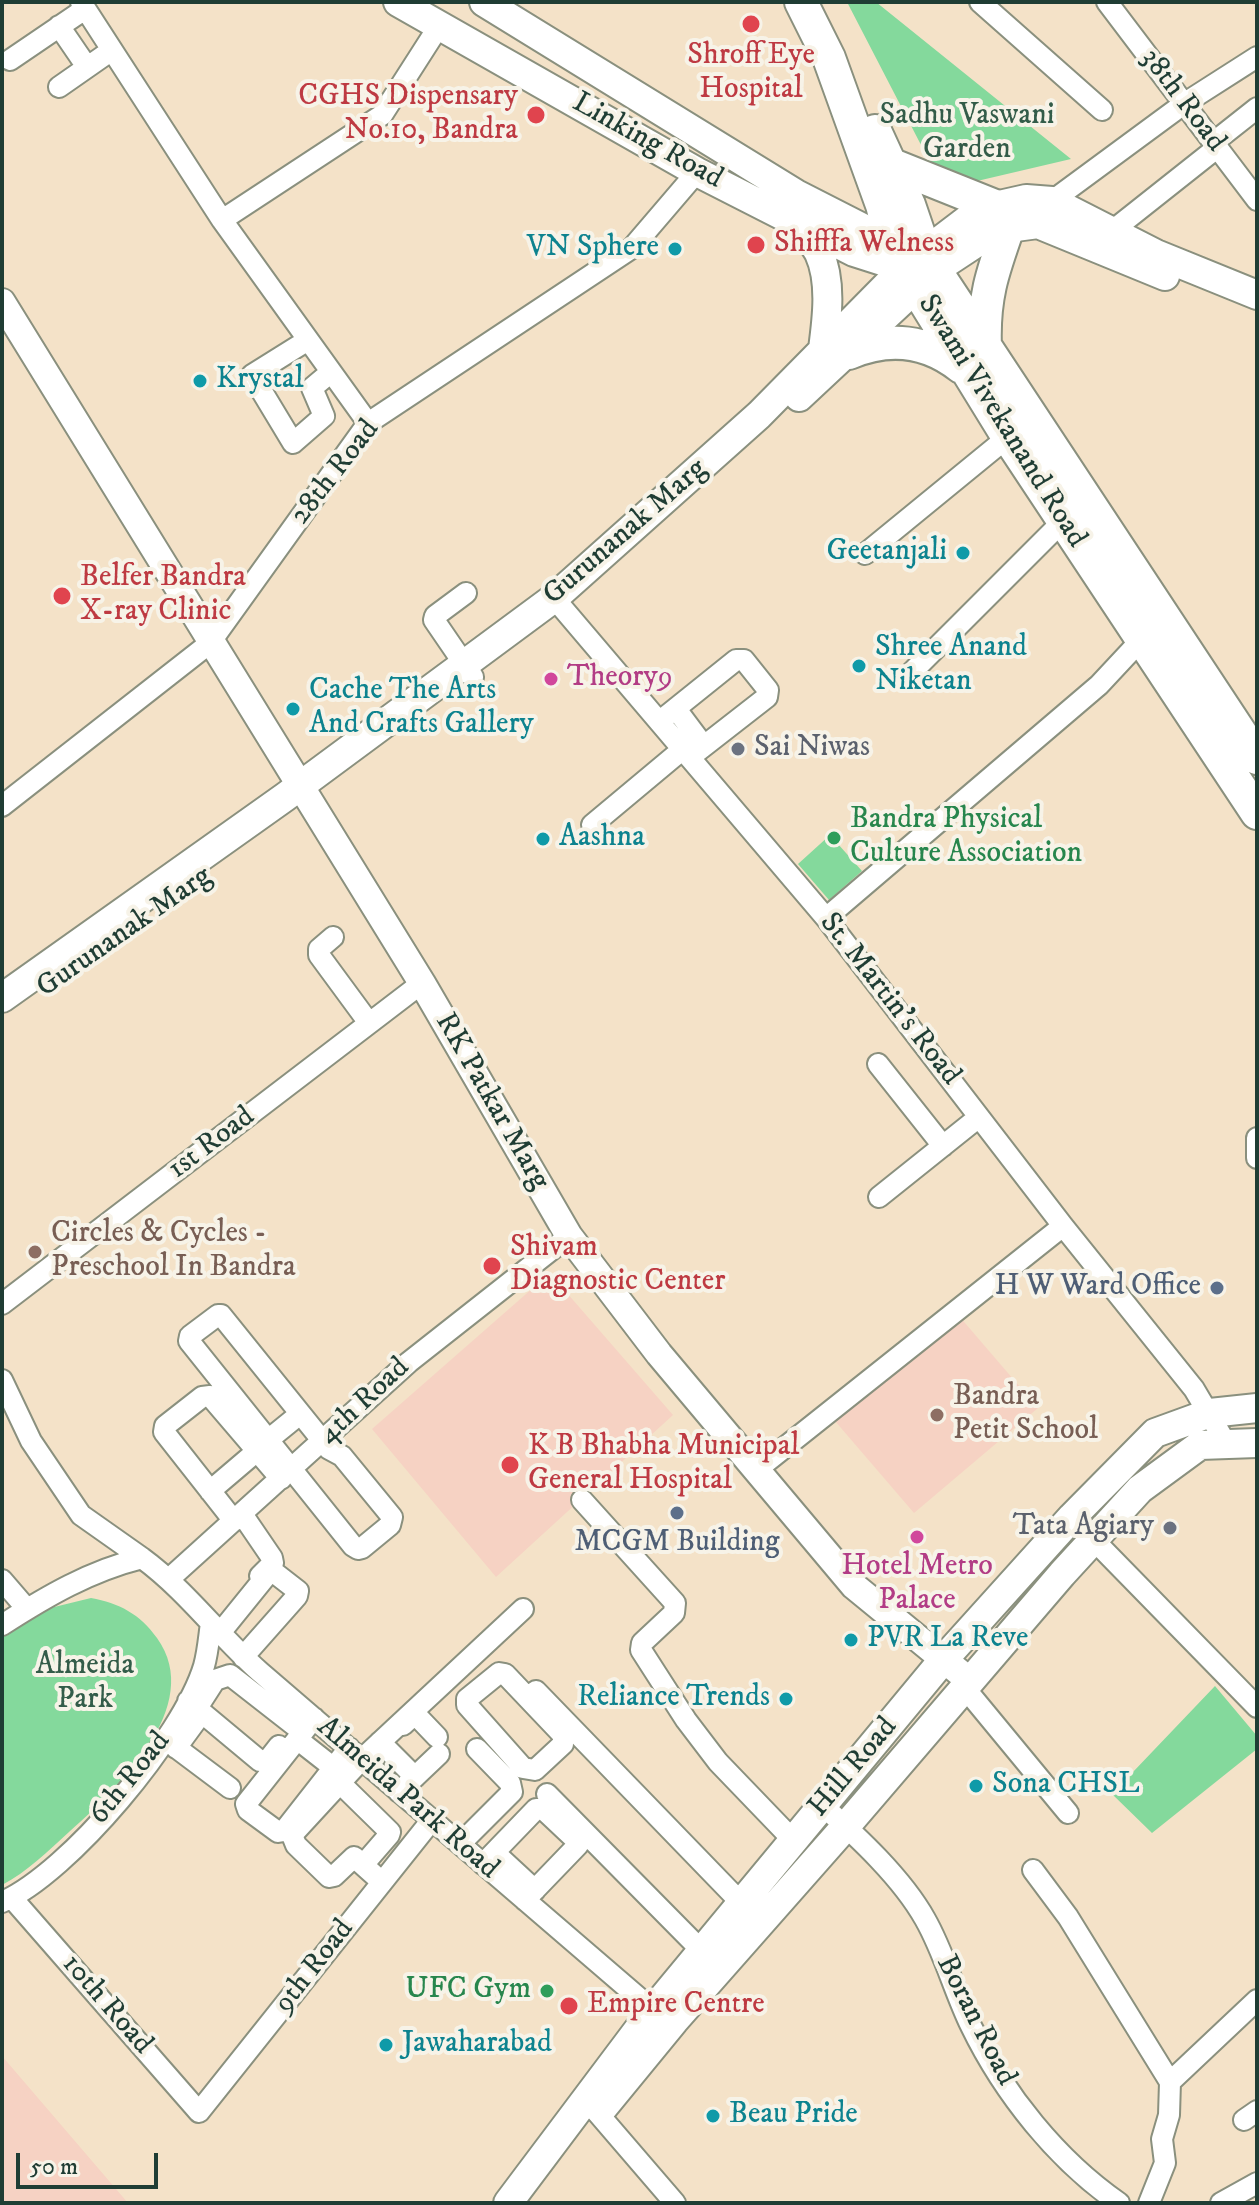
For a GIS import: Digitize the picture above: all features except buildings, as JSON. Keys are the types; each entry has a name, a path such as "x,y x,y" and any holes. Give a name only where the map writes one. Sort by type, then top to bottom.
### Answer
{"main road":[{"name":"Linking Road","path":"398,2 697,172 801,226 854,252 914,264"},
{"name":"Linking Road","path":"484,2 914,264"},
{"name":"Swami Vivekanand Road","path":"801,2 829,58 882,205 972,377 1008,437 1257,813"},
{"name":"Swami Vivekanand Road","path":"816,2 909,205 914,264 985,347 1257,758"},
{"path":"890,164 1001,217 984,313 985,347"},
{"name":"Gurunanak Marg","path":"2,1020 559,603 836,351 914,264 976,243 1001,217 1026,199 1052,201 1156,254 1257,295"},
{"name":"Gurunanak Marg","path":"1001,217 1038,224 1117,258 1257,311"},
{"path":"801,226 820,255 827,318 836,351 869,345 928,346 945,355 972,377"},
{"name":"Gurunanak Marg","path":"2,998 303,794"},
{"name":"Hill Road","path":"508,2203 751,1913 794,1841 943,1660 1072,1517 1155,1433 1210,1413 1257,1408"},
{"name":"Hill Road","path":"664,2015 702,1951 751,1913 846,1826 1093,1539 1140,1489 1200,1445 1257,1443"},
{"name":"Hill Road","path":"531,2203 592,2106"}],"street":[{"path":"980,2 1102,110"},
{"name":"38th Road","path":"1107,2 1257,200"},
{"path":"10,60 83,5 222,220 368,423"},
{"path":"59,26 87,67"},
{"path":"222,220 382,115 439,26"},
{"path":"59,87 112,50"},
{"path":"1189,109 1257,57"},
{"path":"1052,201 1189,109 1257,69"},
{"path":"1112,231 1257,108"},
{"name":"28th Road","path":"2,806 210,643 368,423 632,248 697,172"},
{"name":"RK Patkar Marg","path":"2,302 422,983 569,1236 659,1354 854,1586 943,1660 967,1684"},
{"path":"308,340 252,375 293,443 324,416 312,388 331,372"},
{"path":"865,554 1008,437"},
{"path":"906,678 1063,521"},
{"path":"466,593 435,616 434,620 469,670"},
{"name":"St. Martin's Road","path":"559,603 668,715 692,750 1210,1413 1226,1443"},
{"path":"826,918 1099,685 1141,640"},
{"path":"592,825 767,697 768,690 744,660 736,660 668,715"},
{"path":"333,937 319,949 319,955 369,1023"},
{"name":"1st Road","path":"2,1304 422,983"},
{"path":"878,1064 943,1146"},
{"path":"879,1197 979,1117"},
{"path":"1257,1138 1257,1158"},
{"path":"755,1471 1063,1226"},
{"name":"4th Road","path":"169,1579 320,1449 409,1362 569,1236"},
{"path":"216,1628 273,1563 164,1432 165,1426 207,1395 262,1445 356,1549 362,1548 390,1525 392,1517 342,1456 320,1449 293,1420 221,1315 190,1336 189,1341 262,1445"},
{"path":"2,1380 31,1441 81,1515 142,1558"},
{"path":"210,1491 293,1420"},
{"path":"582,1500 675,1603 674,1613 642,1643 641,1650 686,1720 718,1762 794,1841"},
{"path":"1072,1517 1257,1707"},
{"path":"2,1625 59,1589 108,1567 142,1558"},
{"name":"Almeida Park Road","path":"142,1558 169,1579 303,1723 356,1754 460,1844 489,1859 664,2015"},
{"path":"216,1628 234,1614 269,1572 274,1571 298,1593 243,1657"},
{"path":"5,1590 27,1609"},
{"path":"381,1743 523,1609"},
{"path":"234,1614 261,1636"},
{"name":"6th Road","path":"7,1900 62,1859 171,1744 192,1709 216,1628"},
{"path":"454,1674 473,1694"},
{"path":"505,1674 559,1730 563,1735 563,1744 540,1767 527,1771 467,1705 467,1699 473,1694 495,1675 505,1674"},
{"path":"192,1709 215,1680 230,1675 303,1723 337,1776 390,1832 363,1865"},
{"path":"967,1684 1068,1813"},
{"path":"536,1691 751,1913"},
{"path":"192,1709 263,1762 303,1723"},
{"path":"192,1709 244,1753"},
{"path":"303,1723 246,1804 248,1810 278,1832 284,1831 356,1754 381,1743 415,1714 438,1746 415,1777 399,1792"},
{"path":"381,1743 415,1777"},
{"path":"171,1744 230,1788"},
{"path":"460,1844 512,1792 510,1783 477,1749"},
{"path":"337,1776 292,1838 329,1877 354,1857 382,1882"},
{"path":"547,1794 702,1951"},
{"name":"Boran Road","path":"823,1806 846,1826 907,1892 926,1920 973,2029 1018,2105 1047,2140 1119,2203"},
{"path":"489,1859 536,1809 543,1809 578,1845 530,1895"},
{"name":"9th Road","path":"199,2112 431,1821"},
{"path":"1033,1870 1068,1917 1170,2082 1169,2115 1162,2139 1165,2163 1149,2203"},
{"name":"10th Road","path":"7,1900 199,2112"},
{"path":"1170,2082 1257,2000"},
{"path":"592,2106 675,2203"},
{"path":"1221,2203 1257,2183"}],"shaded area":[{"name":"K B Bhabha Municipal General Hospital","path":"560,1285 673,1415 496,1577 372,1429 534,1287"},
{"name":"Bandra Petit School","path":"959,1316 1038,1408 914,1513 835,1421"},
{"path":"2,2056 128,2203 2,2203"}],"green space":[{"name":"Sadhu Vaswani Garden","path":"847,2 876,2 1071,159 960,185 935,172"},
{"path":"830,835 862,871 829,900 798,864"},
{"name":"Almeida Park","path":"91,1598 128,1611 157,1638 169,1664 171,1691 163,1718 149,1745 109,1794 37,1861 2,1885 2,1635 42,1610"},
{"path":"1215,1686 1257,1736 1257,1749 1152,1833 1112,1794"}],"place":[{"name":"Shroff Eye Hospital","path":"751,24"},
{"name":"CGHS Dispensary No.10, Bandra","path":"536,115"},
{"name":"Shifffa Welness","path":"756,245"},
{"name":"VN Sphere","path":"675,249"},
{"name":"Krystal","path":"200,381"},
{"name":"Geetanjali","path":"963,553"},
{"name":"Belfer Bandra X-ray Clinic","path":"62,596"},
{"name":"Shree Anand Niketan","path":"859,666"},
{"name":"Theory9","path":"551,679"},
{"name":"Cache The Arts And Crafts Gallery","path":"293,709"},
{"name":"Sai Niwas","path":"738,749"},
{"name":"Bandra Physical Culture Association","path":"834,838"},
{"name":"Aashna","path":"543,839"},
{"name":"Circles & Cycles - Preschool In Bandra","path":"35,1252"},
{"name":"Shivam Diagnostic Center","path":"492,1266"},
{"name":"H W Ward Office","path":"1217,1288"},
{"name":"Bandra Petit School","path":"937,1415"},
{"name":"K B Bhabha Municipal General Hospital","path":"510,1465"},
{"name":"MCGM Building","path":"677,1513"},
{"name":"Tata Agiary","path":"1170,1528"},
{"name":"Hotel Metro Palace","path":"917,1537"},
{"name":"PVR La Reve","path":"851,1640"},
{"name":"Reliance Trends","path":"786,1699"},
{"name":"Sona CHSL","path":"976,1786"},
{"name":"UFC Gym","path":"547,1991"},
{"name":"Empire Centre","path":"569,2006"},
{"name":"Jawaharabad","path":"386,2045"},
{"name":"Beau Pride","path":"713,2116"}]}
